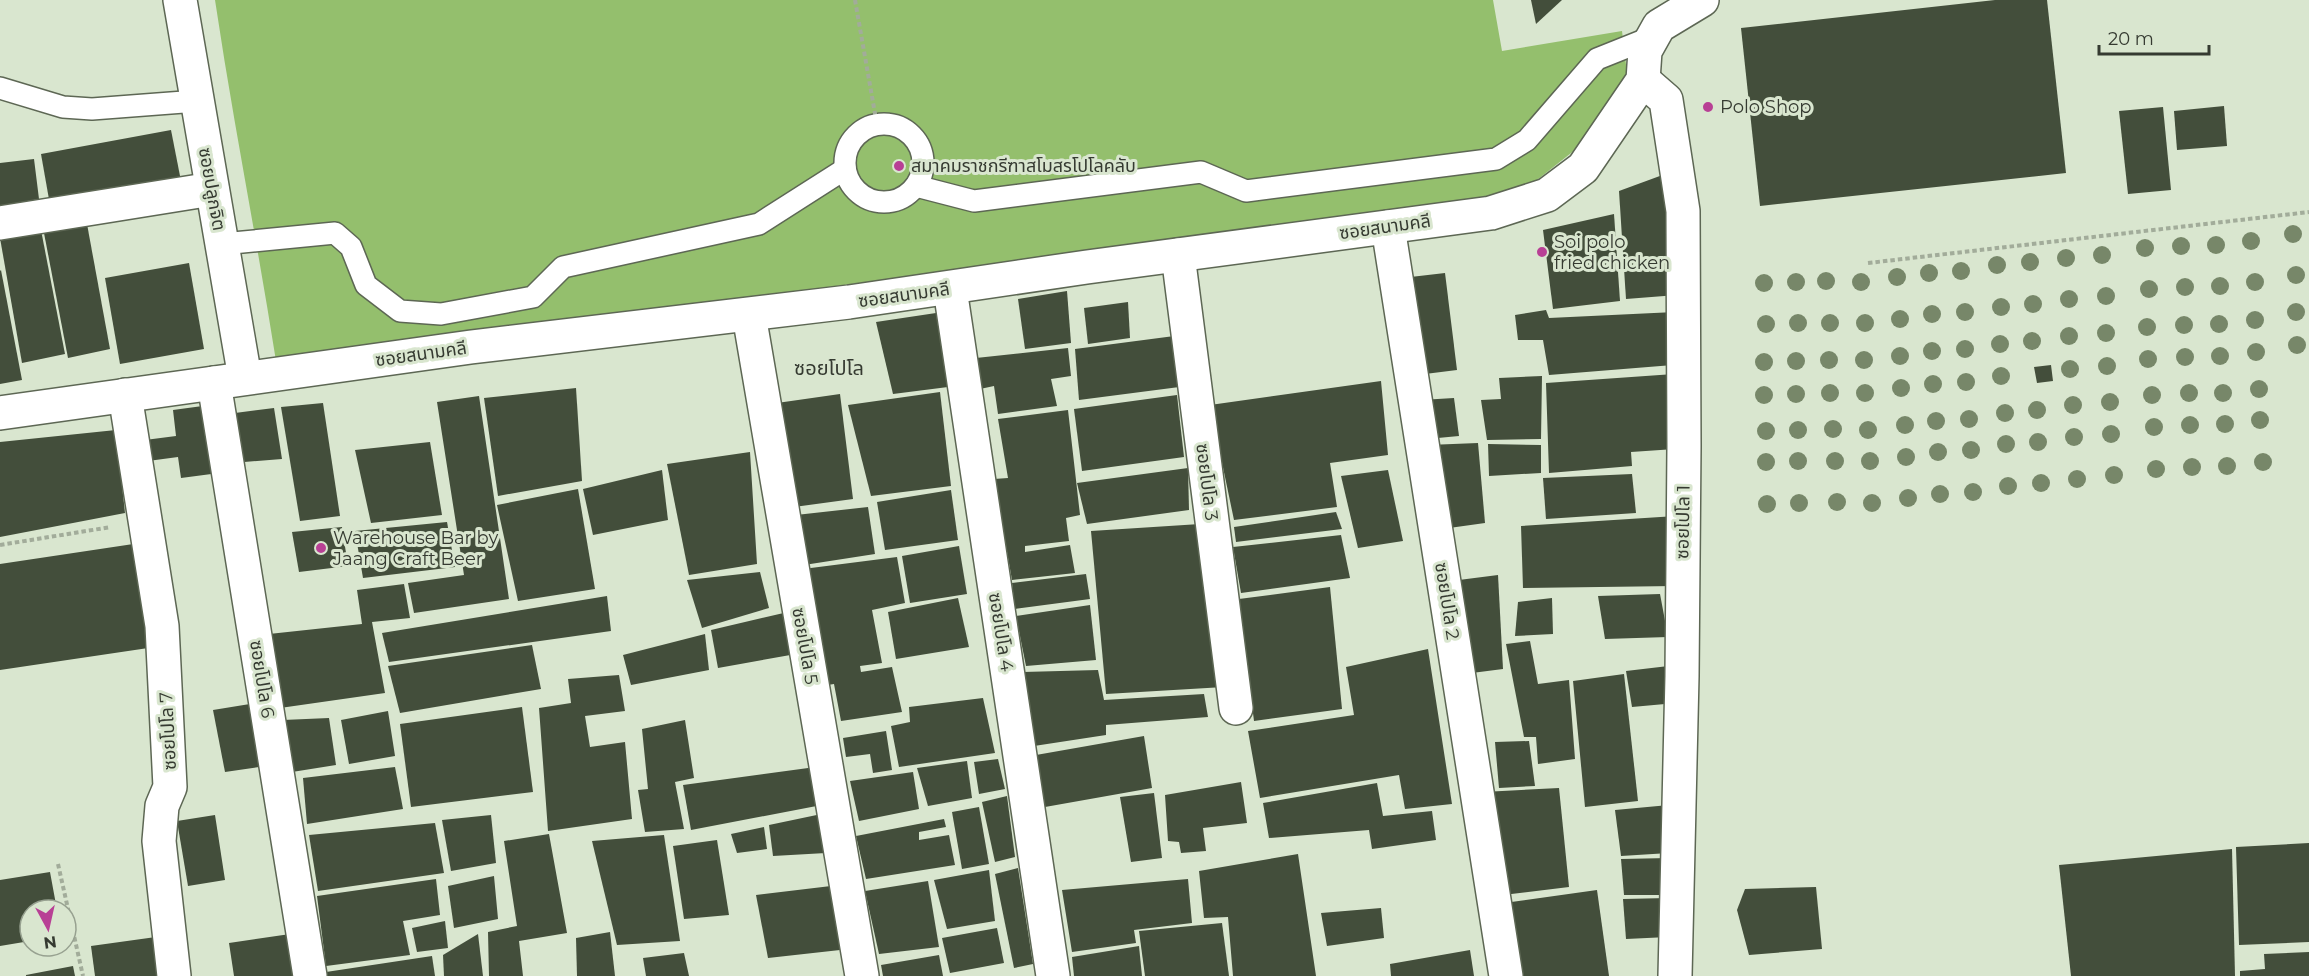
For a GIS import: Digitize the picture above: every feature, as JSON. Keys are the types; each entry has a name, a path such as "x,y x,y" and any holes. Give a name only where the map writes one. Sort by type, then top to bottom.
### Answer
{"street":[{"name":"ซอยปลูกจิต","path":"180,0 222,244 230,380"},
{"path":"1652,37 1659,26 1686,4"},
{"name":"ซอยสนามคลี","path":"0,413 471,347 950,289 1179,255 1491,213 1547,195 1583,168 1643,80 1645,51 1652,37"},
{"name":"ซอยโปโล 1","path":"1643,80 1666,100 1683,212 1682,676 1676,976"},
{"path":"0,223 212,189"},
{"name":"ซอยโปโล 2","path":"1388,227 1506,976"},
{"name":"ซอยโปโล 3","path":"1179,255 1236,708"},
{"name":"ซอยโปโล 4","path":"950,289 1053,976"},
{"name":"ซอยโปโล 5","path":"748,315 862,976"},
{"name":"ซอยโปโล 6","path":"230,380 310,976"},
{"name":"ซอยโปโล 7","path":"124,394 162,626 170,787 162,806 159,841 174,976"}],"lane":[{"path":"916,186 974,201 1201,172 1246,191 1496,159 1527,140 1596,59 1652,37"},
{"path":"0,88 63,107 92,109 197,101"},
{"path":"878,125 897,127 913,138 920,149 923,161 916,186 906,195 894,201 868,200 849,182 845,169 845,157 849,146 866,129 878,125"},
{"path":"222,244 335,232 351,247 366,285 400,311 441,314 533,297 563,267 759,224 845,169"}],"path":[{"path":"855,0 878,125"},
{"path":"1868,263 2309,212"},
{"path":"0,545 145,521"},
{"path":"58,864 83,976"}],"green space":[{"name":"สมาคมราชกรีฑาสโมสรโปโลคลับ","path":"215,0 1493,0 1502,51 1622,31 1627,73 1590,138 1518,195 276,361"}],"building":[{"path":"1531,0 1562,0 1536,24"},
{"path":"1995,0 2047,0 2066,173 1760,206 1741,28"},
{"path":"2224,106 2227,146 2177,150 2174,111"},
{"path":"2163,107 2171,190 2128,194 2119,111"},
{"path":"171,130 181,181 50,205 41,154"},
{"path":"34,159 39,199 0,206 0,163"},
{"path":"1668,173 1677,295 1626,299 1619,191"},
{"path":"1614,214 1620,301 1553,309 1543,230"},
{"path":"87,224 110,349 68,358 44,233"},
{"path":"41,230 65,354 22,363 0,238"},
{"path":"189,263 204,349 120,364 105,278"},
{"path":"0,271 22,380 0,384"},
{"path":"1445,273 1457,370 1417,375 1402,278"},
{"path":"1067,291 1071,343 1025,349 1018,299"},
{"path":"1128,302 1130,338 1088,344 1084,308"},
{"path":"1546,310 1549,318 1675,312 1673,365 1549,375 1543,340 1518,340 1515,315"},
{"path":"936,313 948,387 893,394 876,322"},
{"path":"1182,335 1187,386 1079,400 1075,349"},
{"path":"1068,348 1071,376 1051,379 1057,406 998,414 994,386 980,389 976,358"},
{"path":"2051,365 2053,381 2037,383 2034,367"},
{"path":"1674,374 1675,449 1631,452 1632,466 1549,473 1546,383"},
{"path":"1542,376 1541,439 1487,440 1481,400 1501,399 1499,378"},
{"path":"1381,381 1388,455 1330,463 1337,507 1234,520 1210,405"},
{"path":"576,388 582,481 498,496 484,398"},
{"path":"940,392 951,486 871,496 848,405"},
{"path":"840,394 853,499 794,507 777,403"},
{"path":"1177,395 1184,457 1082,471 1074,409"},
{"path":"479,396 509,599 414,613 408,583 464,575 437,402"},
{"path":"1454,398 1459,436 1427,439 1421,400"},
{"path":"323,403 340,516 300,521 281,407"},
{"path":"210,405 219,473 181,478 178,457 148,461 145,440 176,436 173,410"},
{"path":"274,408 282,459 244,462 235,413"},
{"path":"1068,410 1080,515 1066,518 1069,541 1025,546 1025,552 1070,545 1075,573 1012,580 994,479 1008,478 998,419"},
{"path":"116,430 125,513 0,537 0,442"},
{"path":"430,442 442,515 371,523 355,450"},
{"path":"1478,443 1485,523 1442,529 1428,445"},
{"path":"1488,444 1541,445 1541,473 1489,476"},
{"path":"750,452 757,564 689,575 667,464"},
{"path":"1188,468 1189,510 1087,524 1077,483"},
{"path":"662,470 668,520 593,535 583,489"},
{"path":"1388,470 1403,541 1358,548 1341,476"},
{"path":"1632,474 1636,513 1546,519 1543,478"},
{"path":"578,489 595,589 518,601 497,505"},
{"path":"951,490 958,540 885,550 877,502"},
{"path":"868,507 875,554 804,565 796,515"},
{"path":"1336,512 1342,529 1236,542 1234,527"},
{"path":"1676,516 1675,586 1523,588 1521,526"},
{"path":"447,522 455,567 363,578 355,531"},
{"path":"1200,524 1224,687 1106,694 1091,531"},
{"path":"342,527 348,566 299,572 292,532"},
{"path":"1341,535 1350,578 1241,593 1233,547"},
{"path":"140,543 155,647 0,670 0,564"},
{"path":"959,546 967,594 910,603 902,556"},
{"path":"897,557 905,603 872,610 882,663 860,666 861,672 892,667 902,712 841,721 834,684 821,686 803,569"},
{"path":"760,572 769,608 702,628 687,580"},
{"path":"1086,574 1090,599 1015,609 1012,583"},
{"path":"1498,575 1503,669 1464,674 1451,581"},
{"path":"404,584 410,618 372,622 385,693 280,708 269,634 362,624 357,590"},
{"path":"1330,587 1342,709 1254,721 1239,599"},
{"path":"1660,594 1668,637 1605,639 1598,596"},
{"path":"607,596 611,631 389,662 382,633"},
{"path":"958,598 969,647 896,659 888,612"},
{"path":"1552,598 1553,634 1515,636 1518,602"},
{"path":"1090,605 1096,660 1026,666 1016,616"},
{"path":"788,612 796,654 718,668 711,630"},
{"path":"705,634 709,670 631,685 623,655"},
{"path":"1530,641 1538,684 1569,680 1575,759 1538,764 1536,737 1524,737 1506,644"},
{"path":"532,645 541,689 400,713 388,666"},
{"path":"1428,649 1452,804 1405,809 1399,775 1260,798 1248,731 1354,715 1346,667"},
{"path":"1677,665 1676,703 1632,707 1626,671"},
{"path":"1098,670 1104,700 1204,694 1208,717 1106,725 1106,735 1034,746 1023,672"},
{"path":"1624,674 1638,801 1585,807 1573,681"},
{"path":"619,675 625,711 585,716 590,747 625,742 632,819 548,831 539,708 571,703 568,679"},
{"path":"983,698 995,753 899,767 891,726 910,722 909,707"},
{"path":"262,702 272,765 225,772 213,710"},
{"path":"522,707 533,792 411,807 400,724"},
{"path":"388,711 395,756 349,764 341,720"},
{"path":"329,718 336,765 292,772 283,720"},
{"path":"685,720 694,778 675,782 684,829 645,832 638,790 648,789 642,729"},
{"path":"886,731 892,770 873,773 870,754 846,757 843,738"},
{"path":"1144,736 1152,788 1045,807 1036,755"},
{"path":"1529,741 1535,786 1499,788 1495,742"},
{"path":"998,759 1005,789 979,794 974,762"},
{"path":"967,761 972,798 928,806 917,768"},
{"path":"823,766 827,804 691,830 683,785"},
{"path":"395,767 403,809 307,824 303,778"},
{"path":"913,772 919,809 859,821 850,781"},
{"path":"1241,782 1247,823 1203,828 1206,851 1181,853 1179,842 1168,841 1165,795"},
{"path":"1377,783 1383,816 1432,811 1436,840 1372,849 1369,830 1269,838 1263,803"},
{"path":"1559,788 1569,887 1503,895 1483,792"},
{"path":"1154,793 1162,858 1131,862 1120,797"},
{"path":"1007,796 1015,857 995,862 982,802"},
{"path":"1669,805 1669,853 1621,856 1615,810"},
{"path":"979,807 989,864 962,869 952,812"},
{"path":"831,812 826,853 773,856 769,825"},
{"path":"215,815 225,880 188,886 177,821"},
{"path":"491,815 496,863 451,871 442,820"},
{"path":"944,819 946,827 919,832 919,840 949,835 955,865 866,879 856,836"},
{"path":"435,823 444,873 318,891 309,835"},
{"path":"764,827 767,849 737,853 731,834"},
{"path":"549,834 567,933 519,941 523,976 489,976 488,932 517,926 504,841"},
{"path":"664,835 680,941 617,945 592,841"},
{"path":"717,840 729,915 684,919 673,846"},
{"path":"2309,843 2309,942 2239,945 2236,847"},
{"path":"2232,849 2235,976 2071,976 2059,865"},
{"path":"1298,854 1316,976 1233,976 1228,917 1204,918 1199,871"},
{"path":"1669,858 1669,895 1624,895 1621,859"},
{"path":"1018,868 1033,964 1014,968 995,874"},
{"path":"989,870 995,921 947,929 934,880"},
{"path":"50,872 55,898 18,898 18,943 0,946 0,880"},
{"path":"494,876 498,919 454,928 448,886"},
{"path":"436,879 440,915 403,921 410,955 326,966 317,896"},
{"path":"1188,879 1192,923 1134,930 1136,943 1072,952 1062,890"},
{"path":"928,881 939,947 879,954 865,891"},
{"path":"831,886 840,950 768,958 756,895"},
{"path":"1816,887 1822,949 1749,955 1737,910 1745,889"},
{"path":"1597,890 1609,976 1515,976 1504,903"},
{"path":"1668,898 1668,937 1626,939 1623,899"},
{"path":"1381,908 1384,938 1327,946 1321,913"},
{"path":"445,921 448,948 417,952 412,928"},
{"path":"1222,923 1229,976 1145,976 1139,931"},
{"path":"997,928 1004,963 950,973 942,938"},
{"path":"610,932 615,976 577,976 576,938"},
{"path":"297,933 304,976 234,976 229,943"},
{"path":"478,934 483,976 444,976 443,955"},
{"path":"163,936 168,976 95,976 91,946"},
{"path":"1139,946 1142,976 1074,976 1072,957"},
{"path":"1470,950 1474,976 1391,976 1390,964"},
{"path":"2309,952 2309,976 2240,976 2240,971 2265,969 2264,954"},
{"path":"684,953 689,976 646,976 643,958"},
{"path":"939,955 943,976 883,976 881,965"},
{"path":"432,956 435,976 327,976 326,972"},
{"path":"73,966 75,976 26,976 26,975"}],"place":[{"name":"Polo Shop","path":"1708,107"},
{"name":"สมาคมราชกรีฑาสโมสรโปโลคลับ","path":"899,166"},
{"name":"Soi polo fried chicken","path":"1542,252"},
{"name":"Warehouse Bar by Jaang Craft Beer","path":"321,548"}],"district":[{"name":"ซอยโปโล","path":"829,368"}]}
